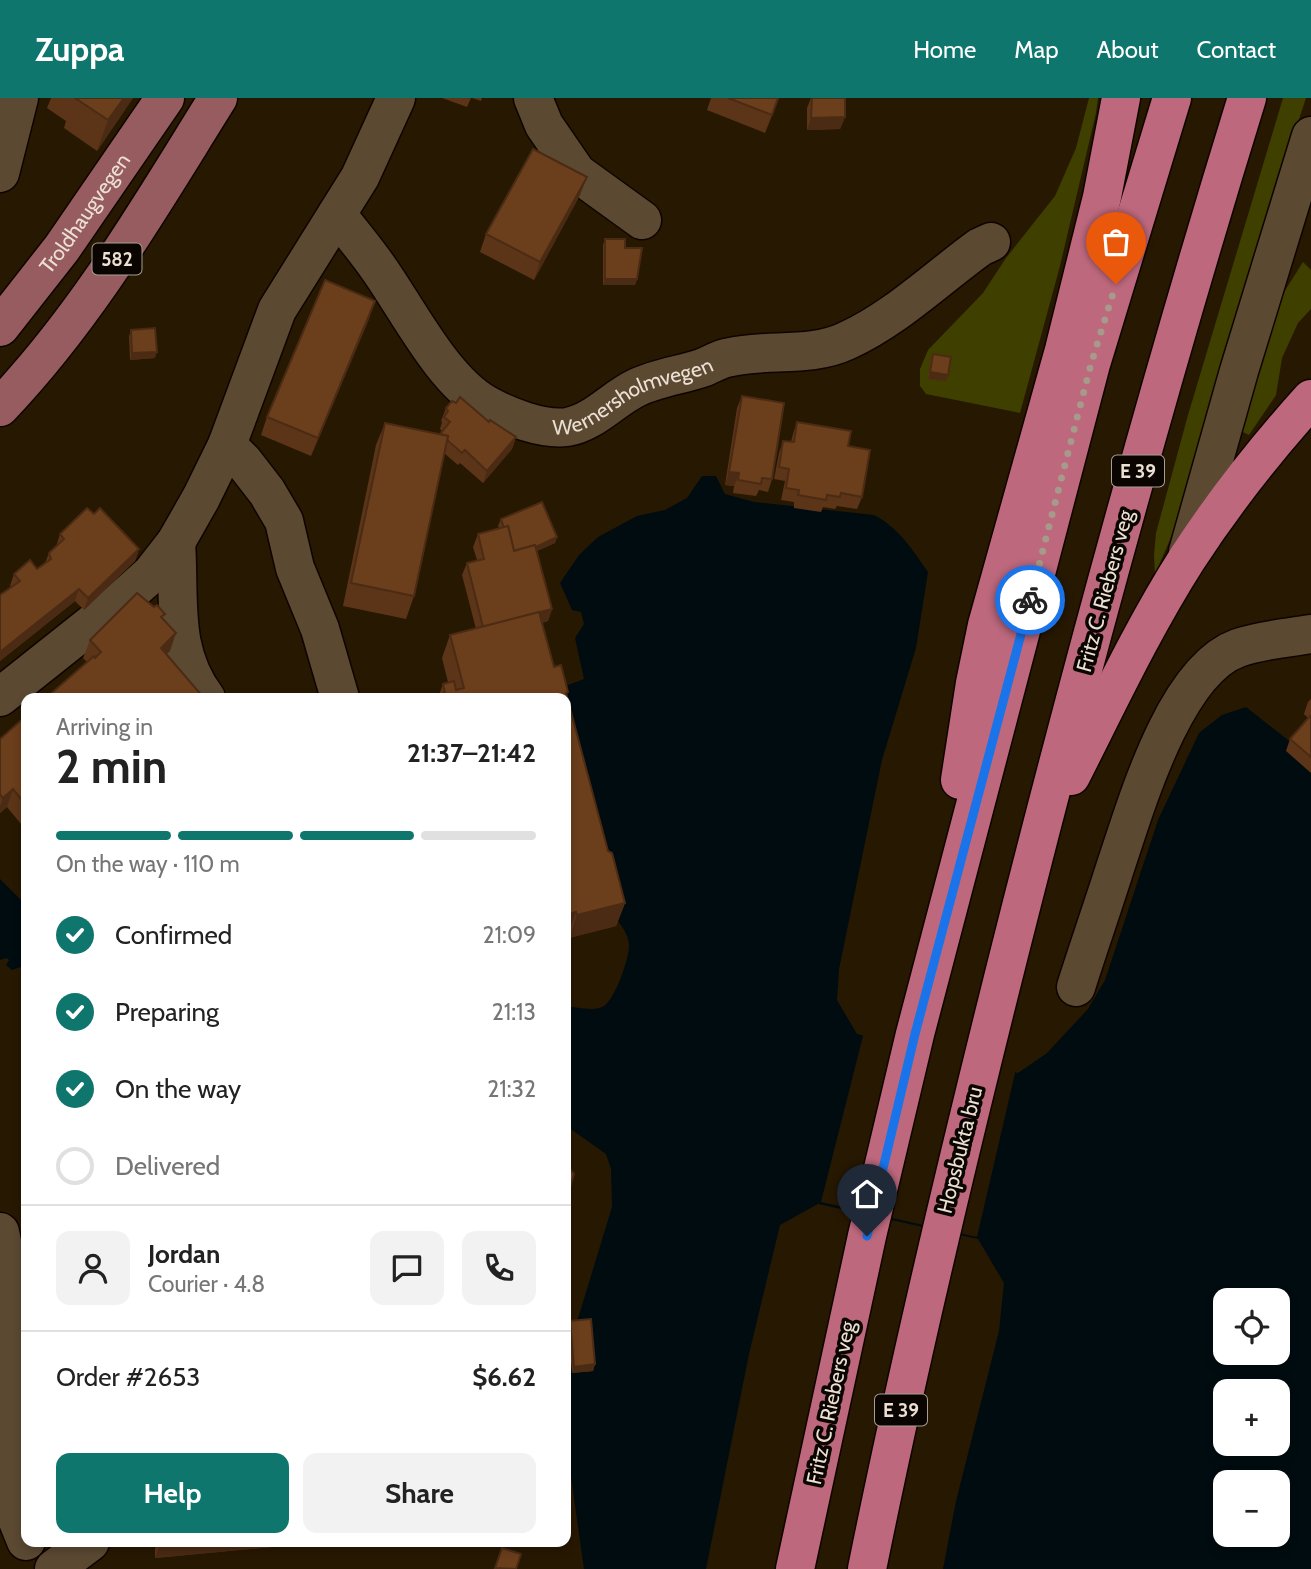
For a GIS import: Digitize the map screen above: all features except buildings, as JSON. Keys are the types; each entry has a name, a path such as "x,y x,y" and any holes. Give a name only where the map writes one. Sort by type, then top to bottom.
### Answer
{"highway":[{"path":"930,980 975,683 987,625 1068,337 1102,197 1121,98"},
{"path":"930,980 1091,364 1172,98"},
{"name":"Fritz C. Riebers veg","path":"985,1047 1036,847 1188,290 1247,98"},
{"name":"E 39","path":"1036,847 1132,655 1185,561 1267,447 1311,399"},
{"name":"Fritz C. Riebers veg","path":"794,1569 867,1236 930,980"},
{"name":"Hopsbukta bru","path":"867,1569 935,1252 985,1047"}],"main road":[{"name":"Troldhaugvegen","path":"2,321 62,248 165,98"},
{"name":"582","path":"0,407 30,376 126,246 218,98"}],"street":[{"path":"0,173 19,98"},
{"path":"0,697 151,575 176,542 227,445 277,310 360,177 396,98"},
{"path":"533,98 544,125 577,173 642,220"},
{"path":"1185,561 1239,371 1311,136"},
{"name":"Wernersholmvegen","path":"337,214 378,267 449,372 473,396 527,421 552,428 570,426 600,412 636,387 704,368 726,358 818,349 842,343 864,332 980,247 991,242"},
{"path":"227,445 267,492 284,521 295,568 320,629 339,693"},
{"path":"176,542 180,642 189,671 203,693"},
{"path":"1076,987 1143,785 1168,727 1194,685 1213,664 1237,648 1311,634"},
{"path":"0,1232 12,1292 4,1380 5,1466 11,1504 21,1526"},
{"path":"35,1556 70,1547"}],"shaded area":[{"path":"1089,98 1098,98 1096,113 1060,266 1020,413 926,394 920,386 920,369 928,350 983,293 1006,258 1055,196 1076,148"},
{"path":"1283,98 1306,98 1277,186 1176,526 1155,574 1156,533 1188,415"},
{"path":"1303,262 1311,270 1311,309 1298,323 1282,358 1276,395 1249,435 1241,431 1281,297"},
{"path":"702,476 716,476 725,494 754,502 874,515 898,533 928,572 916,648 882,760 839,969 837,1000 857,1034 1018,1073 1047,1053 1088,1009 1105,980 1158,820 1199,733 1222,715 1246,707 1311,758 1311,1569 943,1569 956,1501 999,1331 1004,1283 978,1239 818,1204 780,1225 749,1354 706,1569 584,1569 571,1477 571,1341 612,1207 611,1169 606,1154 571,1129 571,1007 600,1008 608,1002 621,978 629,946 627,936 618,921 571,723 571,693 562,693 560,688 584,679 575,638 584,624 581,612 572,610 560,583 579,555 598,537 637,516 665,510 687,498"},
{"path":"0,879 21,900 21,967 12,970 6,965 9,960 7,958 0,960"}],"pier":[{"path":"864,1032 1016,1069 977,1237 821,1202"}],"way so far":[{"path":"1030,600 1091,364 1116,284"}],"route":[{"path":"867,1236 915,1034 1030,600"}]}
